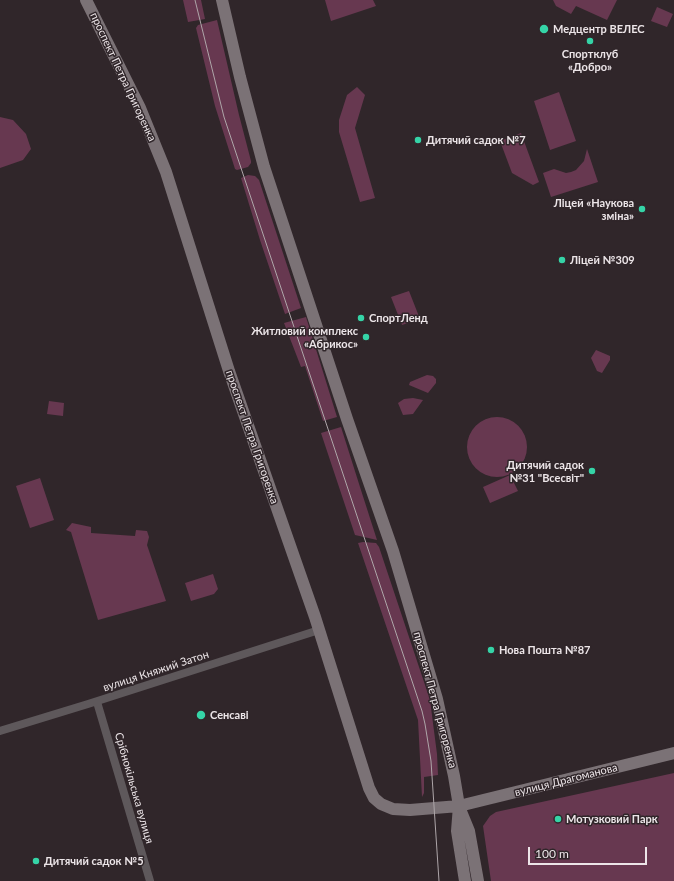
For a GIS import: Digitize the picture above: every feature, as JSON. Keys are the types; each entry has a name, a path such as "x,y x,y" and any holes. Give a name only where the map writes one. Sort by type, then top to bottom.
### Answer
{"main road":[{"name":"проспект Петра Григоренка","path":"86,0 140,108 166,172 229,371 319,630 369,788 374,798 381,804 393,809 410,810 459,806"},
{"name":"проспект Петра Григоренка","path":"222,0 240,77 264,167 392,552 437,699 453,768 459,806 469,831 478,881"},
{"name":"вулиця Драгоманова","path":"459,806 674,753"},
{"name":"проспект Петра Григоренка","path":"459,806 457,831 465,881"}],"street":[{"name":"вулиця Княжий Затон","path":"0,731 97,702 319,630"},
{"name":"Срібнокільська вулиця","path":"97,702 150,881"}],"shaded area":[{"path":"183,0 201,0 205,19 188,22"},
{"path":"325,0 373,0 376,6 331,21"},
{"path":"553,0 617,0 607,20 576,6 571,14 556,6"},
{"path":"657,7 673,14 667,27 651,21"},
{"path":"217,20 251,161 248,167 237,170 235,169 215,106 196,28 198,25"},
{"path":"357,87 365,95 355,128 375,198 360,202 339,132 339,120 347,95"},
{"path":"559,92 576,141 550,150 534,101"},
{"path":"0,117 13,120 26,134 31,149 23,160 0,168"},
{"path":"521,133 539,182 533,185 512,173 500,141"},
{"path":"587,149 598,182 551,197 543,173 554,169 566,173 576,170 584,161"},
{"path":"248,175 255,176 259,180 301,308 285,314 241,178"},
{"path":"409,291 420,319 402,325 391,297"},
{"path":"306,317 337,417 323,421 305,366 301,367 284,323"},
{"path":"596,350 610,356 610,360 602,373 597,371 591,358"},
{"path":"427,375 433,376 436,379 436,383 428,393 409,385 410,382"},
{"path":"413,398 423,400 413,414 403,415 398,403 404,399"},
{"path":"49,401 64,403 63,416 47,414"},
{"path":"497,417 513,422 518,426 522,431 527,447 522,463 518,468 513,472 497,477 481,472 476,468 472,463 467,447 472,431 476,426 481,422"},
{"path":"341,427 377,540 355,535 321,433"},
{"path":"510,475 518,491 490,503 483,487"},
{"path":"40,478 54,520 30,528 16,486"},
{"path":"72,523 91,527 91,533 135,536 136,530 147,531 149,537 147,545 166,601 98,620 71,532 66,530"},
{"path":"358,543 376,543 379,547 430,700 437,754 438,775 424,777 424,793 422,797 418,720"},
{"path":"213,574 218,589 214,594 191,601 185,583"},
{"path":"674,773 674,881 491,881 483,826 490,816 496,812"}],"tram line":[{"path":"195,0 224,117 422,711 431,761 439,881"}],"place":[{"name":"Медцентр ВЕЛЕС","path":"544,29"},
{"name":"Спортклуб «Добро»","path":"590,41"},
{"name":"Дитячий садок №7","path":"418,140"},
{"name":"Ліцей «Наукова зміна»","path":"642,209"},
{"name":"Ліцей №309","path":"562,260"},
{"name":"СпортЛенд","path":"361,318"},
{"name":"Житловий комплекс «Абрикос»","path":"366,337"},
{"name":"Дитячий садок №31 \"Всесвіт\"","path":"592,471"},
{"name":"Нова Пошта №87","path":"491,650"},
{"name":"Сенсаві","path":"201,715"},
{"name":"Мотузковий Парк","path":"558,819"},
{"name":"Дитячий садок №5","path":"36,861"}]}
